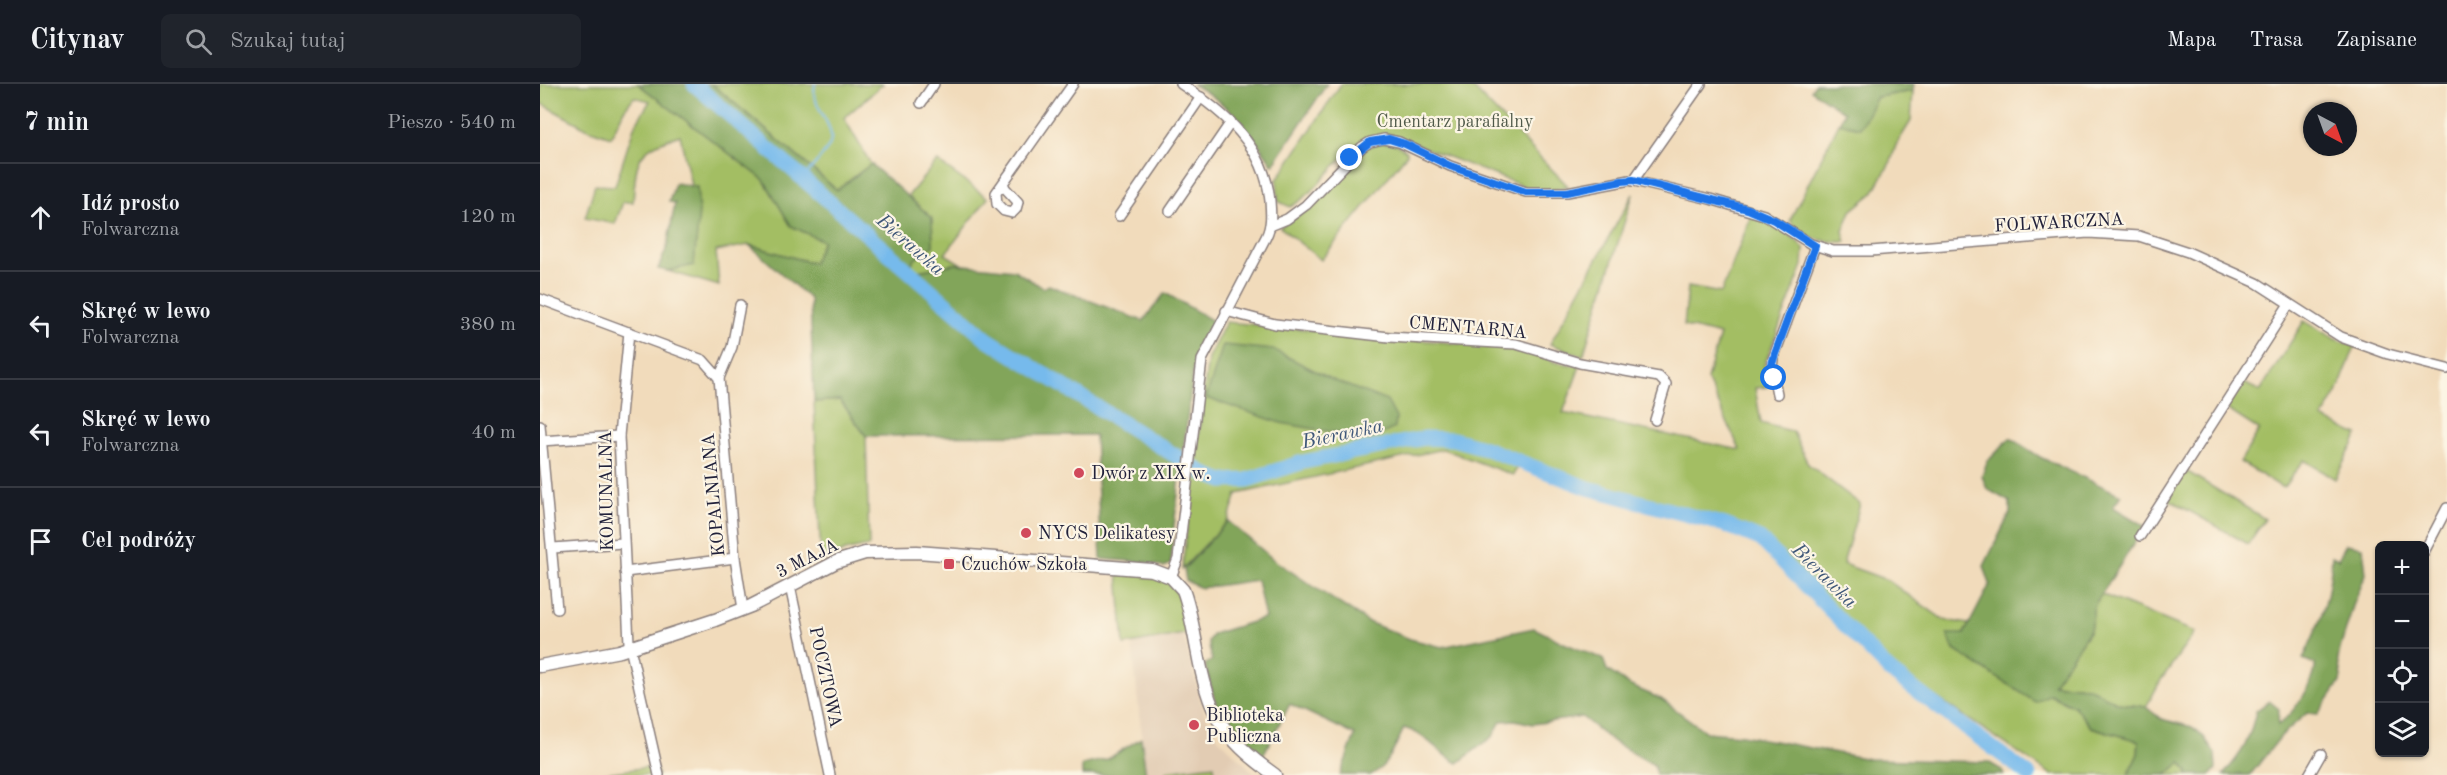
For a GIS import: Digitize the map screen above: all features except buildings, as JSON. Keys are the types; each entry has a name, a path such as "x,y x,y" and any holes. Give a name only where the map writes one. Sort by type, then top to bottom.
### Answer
{"main road":[{"name":"3 MAJA","path":"540,666 630,648 743,609 845,559 866,553 888,551 1137,568 1156,571 1171,577"},
{"path":"1171,577 1179,584 1186,598 1206,689 1216,718 1236,744 1275,775"}],"street":[{"path":"921,103 934,84"},
{"path":"1003,183 1073,84"},
{"path":"1171,577 1177,564 1202,360 1270,226 1269,189 1263,166 1252,147 1231,122 1181,84"},
{"path":"1633,180 1701,84"},
{"path":"1119,216 1202,98"},
{"path":"1170,211 1231,122"},
{"name":"FOLWARCZNA","path":"1270,226 1298,212 1319,193 1354,153 1365,144 1380,139 1399,142 1450,166 1526,192 1567,192 1633,180 1748,209 1774,220 1815,246 1833,251 1855,252 2075,234 2134,235 2178,248 2257,283 2320,326 2345,339 2388,354 2447,369"},
{"path":"1777,394 1772,369 1773,359 1815,246"},
{"path":"540,299 703,360 719,378"},
{"path":"2140,536 2289,304"},
{"name":"KOPALNIANA","path":"740,306 732,347 719,378 735,558 743,609"},
{"name":"CMENTARNA","path":"1226,311 1275,324 1389,337 1516,344 1580,363 1659,377 1666,384 1655,420"},
{"name":"KOMUNALNA","path":"629,332 619,436 630,648 659,775"},
{"path":"540,425 557,609"},
{"path":"540,441 619,436"},
{"path":"2429,542 2447,508"},
{"path":"553,548 623,543"},
{"path":"625,572 735,558"},
{"name":"POCZTOWA","path":"790,586 831,775"},
{"path":"2309,775 2321,754"}],"shaded area":[{"path":"1183,634 1204,712 1218,738 1256,775 1146,775 1132,645"}],"green space":[{"path":"540,84 638,84 764,180 791,226 823,241 813,263 749,245 716,251 719,286 668,271 694,265 697,188 691,185 680,135 654,145 641,157 633,202 623,202 615,224 585,218 595,185 615,186 634,127 650,101 634,97 624,110 611,137 588,129 540,103"},
{"path":"638,84 712,84 837,190 871,164 932,218 933,246 915,259 903,274 955,264 1014,270 1043,288 1049,285 1143,321 1165,293 1215,322 1194,364 1171,564 1164,567 1144,562 1101,559 1095,435 866,436 840,400 814,402 810,299 749,245 813,263 823,241 791,226 764,180"},
{"path":"712,84 883,84 844,118 871,164 837,190"},
{"path":"1192,84 1327,84 1273,165 1247,129 1228,109"},
{"name":"Cmentarz parafialny","path":"1341,84 1469,84 1568,186 1541,193 1389,134 1373,136 1360,143 1348,152 1304,198 1290,207 1278,201 1277,180"},
{"path":"1815,84 1914,84 1913,91 1877,97 1860,128 1839,123 1844,112 1811,90"},
{"path":"1913,91 1911,121 1896,145 1891,161 1873,193 1851,211 1843,231 1846,242 1822,240 1801,232 1790,220 1839,123 1860,128 1877,97"},
{"path":"1381,142 1396,144 1407,151 1407,154 1321,260 1280,227 1299,215 1365,148"},
{"path":"937,161 988,198 945,254 963,265 954,264 902,274 915,259 933,246 932,218 908,196"},
{"path":"675,183 697,187 699,212 694,265 668,271 658,269 667,247 675,203 669,202"},
{"path":"1633,194 1583,356 1550,344"},
{"path":"1752,214 1780,228 1804,248 1803,265 1764,366 1768,387 1755,388 1761,423 1793,432 1808,464 1860,504 1843,564 1887,580 1944,620 1969,624 1954,650 1982,666 2074,706 2091,727 2139,741 2138,754 2128,775 2052,775 1900,673 1772,545 1726,519 1575,478 1524,457 1513,475 1443,449 1237,494 1228,521 1182,569 1208,358 1226,322 1517,349 1542,355 1554,362 1580,366 1563,413 1740,450 1707,379 1720,335 1684,326 1688,287 1721,293"},
{"path":"2304,321 2335,339 2355,346 2337,393 2322,418 2358,435 2335,479 2304,460 2283,488 2240,462 2259,430 2225,408 2242,382 2260,391"},
{"path":"1223,345 1274,350 1333,380 1387,401 1396,418 1395,428 1371,439 1281,423 1206,398"},
{"path":"840,400 866,436 869,546 848,550 821,562 814,402"},
{"path":"2010,438 2040,457 2121,495 2113,507 2145,526 2094,606 2090,630 2053,684 2088,687 2118,703 2146,707 2161,719 2192,727 2204,737 2215,753 2216,769 2210,775 2188,775 2188,771 2181,762 2166,775 2128,775 2138,754 2139,741 2091,727 2074,706 2050,694 2035,702 1954,650 1947,634 1964,634 1990,584 1984,566 2010,513 2010,502 1987,489 1982,476 1987,462"},
{"path":"2186,471 2265,519 2248,544 2168,499"},
{"path":"1228,521 1274,560 1317,589 1368,622 1410,639 1442,647 1534,628 1603,659 1607,670 1631,686 1661,699 1706,732 1742,735 1869,759 1988,762 2002,770 2004,775 1656,775 1654,765 1612,741 1582,717 1533,724 1515,720 1501,721 1493,736 1458,763 1419,734 1404,728 1391,754 1376,772 1370,775 1340,775 1355,735 1290,704 1261,759 1242,743 1218,712 1205,665 1212,660 1208,641 1213,634 1265,618 1257,580 1201,588 1186,581 1184,569"},
{"path":"2346,544 2363,547 2366,574 2353,606 2340,649 2338,659 2340,682 2318,714 2307,713 2282,735 2250,775 2223,775 2245,746 2256,711 2269,701 2279,709 2278,725 2296,706 2308,688 2315,671 2315,664 2303,659 2323,609 2332,556 2338,559"},
{"path":"1131,573 1159,578 1174,588 1182,606 1189,633 1124,645 1118,574"},
{"path":"2101,594 2195,632 2161,680 2146,707 2118,703 2088,687 2053,684 2090,630 2094,606"},
{"path":"1141,738 1146,775 1082,775 1082,765 1108,759"},
{"path":"2181,762 2188,771 2188,775 2166,775"},
{"path":"1214,765 1215,775 1167,775 1166,771"},
{"path":"655,766 658,775 592,775"}],"waterway":[{"name":"Bierawka","path":"694,84 987,339 1205,474 1223,481 1247,480 1303,462 1425,438 1453,439 1482,447 1588,488 1725,525 1760,539 1891,672 2029,775"},
{"path":"803,179 829,146 831,139 830,131 816,101 815,84"}],"place":[{"name":"Dwór z XIX w.","path":"1079,473"},
{"name":"NYCS Delikatesy","path":"1026,533"},
{"name":"Czuchów Szkoła","path":"949,564"},
{"name":"Biblioteka Publiczna","path":"1194,725"}],"route":[{"path":"1350,158 1365,144 1380,139 1389,139 1405,144 1450,166 1526,192 1546,194 1567,192 1633,180 1741,207 1774,220 1815,246 1775,354 1772,364 1774,378"}]}
